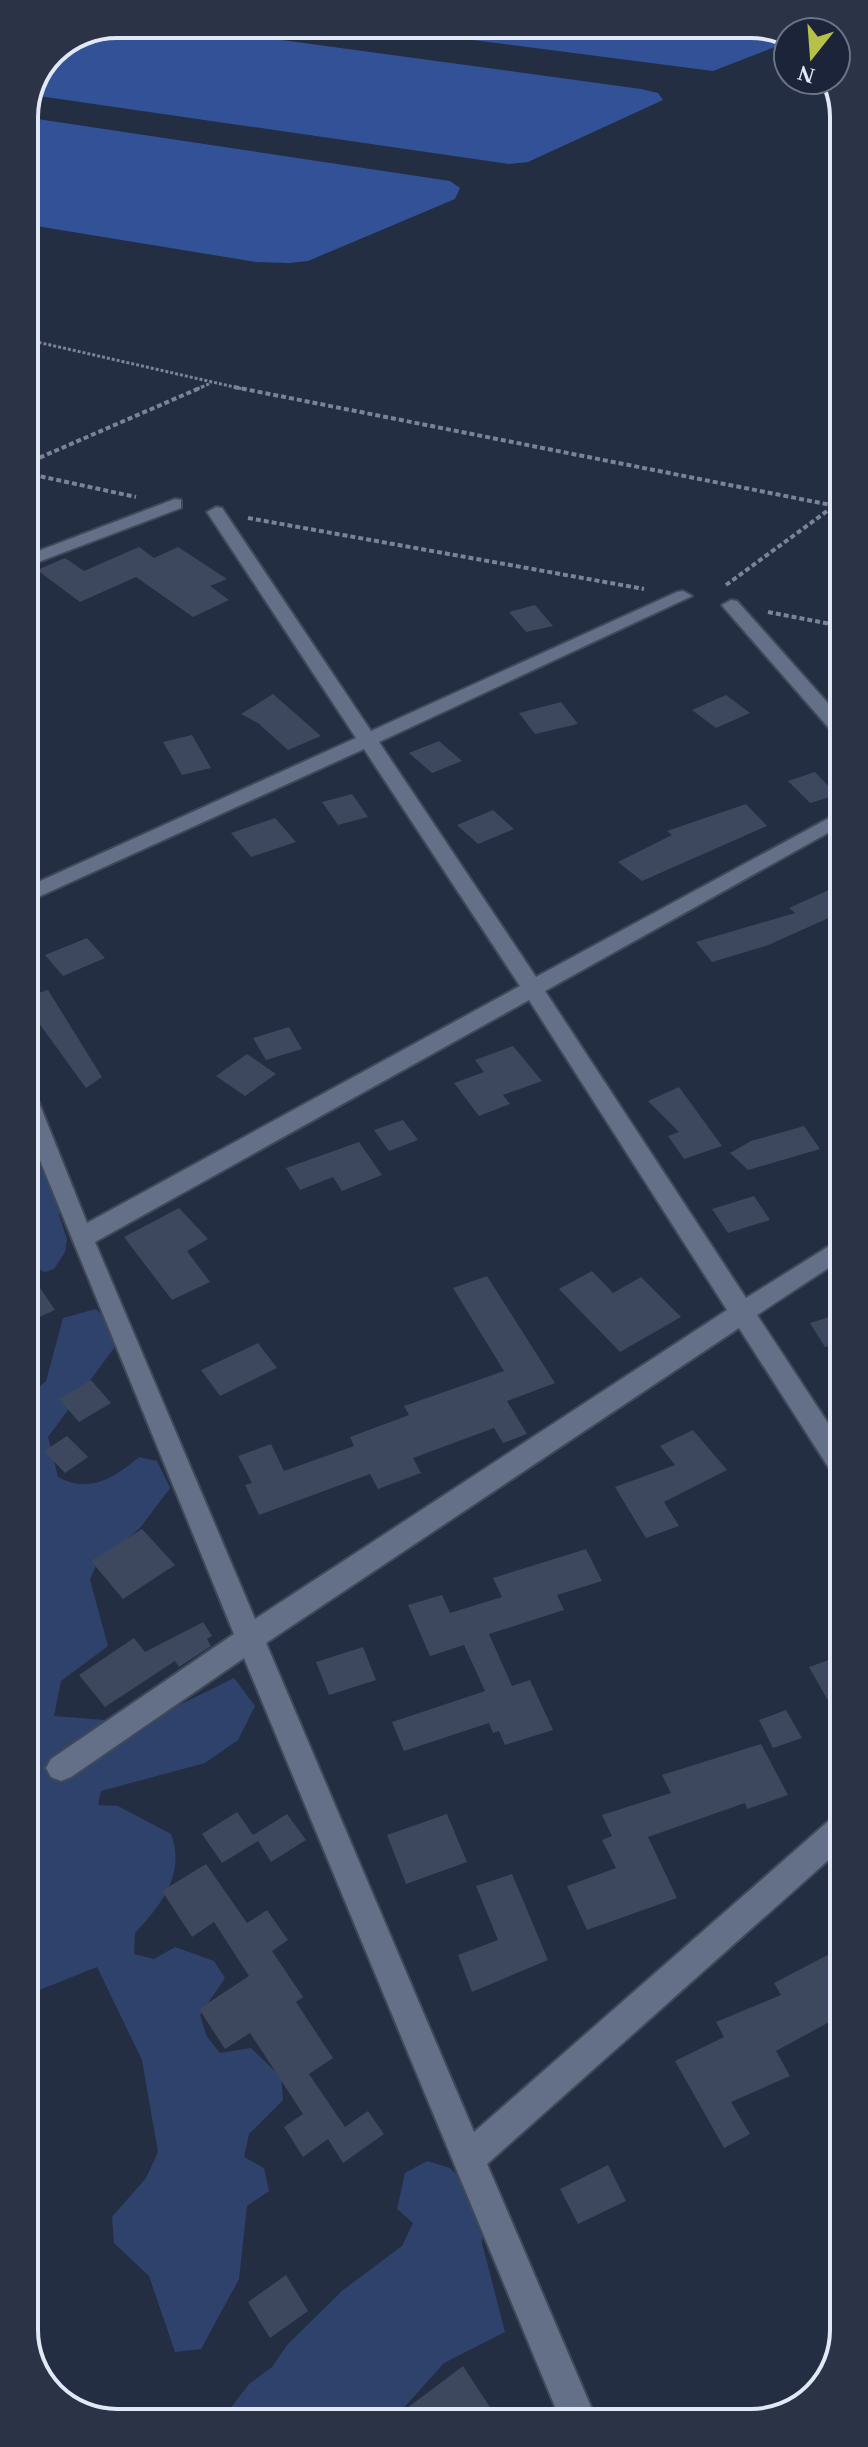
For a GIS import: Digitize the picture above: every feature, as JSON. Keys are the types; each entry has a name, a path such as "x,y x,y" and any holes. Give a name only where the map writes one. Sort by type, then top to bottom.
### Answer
{"street":[{"path":"38,557 175,504"},
{"path":"216,512 364,740 532,988 830,1448"},
{"path":"38,890 683,596"},
{"path":"731,605 830,717"},
{"path":"81,1238 830,824"},
{"path":"38,1129 81,1238 574,2409"},
{"path":"61,1768 250,1638 830,1255"},
{"path":"469,2158 830,1839"}],"path":[{"path":"38,342 212,382 830,505"},
{"path":"38,458 212,382"},
{"path":"38,477 175,504"},
{"path":"216,512 706,600 830,509"},
{"path":"731,605 830,624"}],"shaded area":[{"path":"117,38 268,38 641,89 658,93 663,100 528,162 509,164 41,96 54,69 65,58 92,42"},
{"path":"457,38 756,38 772,41 772,48 713,71"},
{"path":"38,119 450,181 460,188 455,199 308,261 256,262 38,226"},
{"path":"38,1151 62,1203 59,1215 67,1239 65,1252 54,1269 45,1272 38,1269"},
{"path":"96,1309 116,1331 117,1344 48,1437 58,1477 70,1482 91,1484 111,1477 139,1457 157,1461 170,1488 140,1528 96,1565 90,1580 108,1646 61,1681 54,1716 143,1723 234,1678 255,1706 238,1740 205,1763 101,1791 98,1805 118,1806 171,1834 175,1849 173,1876 162,1900 135,1933 134,1954 154,1959 175,1947 214,1961 225,1978 200,2015 207,2037 220,2053 251,2048 281,2077 283,2100 249,2134 244,2157 264,2168 269,2191 247,2206 239,2279 201,2349 175,2352 149,2276 114,2243 112,2217 146,2178 158,2152 142,2060 97,1967 38,1991 38,1388 46,1381 63,1318"},
{"path":"427,2161 450,2168 477,2193 484,2217 482,2243 505,2332 444,2363 403,2409 230,2409 249,2384 272,2367 287,2345 343,2290 402,2246 413,2223 397,2209 405,2173"}],"building":[{"path":"139,547 154,558 178,547 227,579 210,586 229,600 193,617 136,577 80,602 38,570 65,558 84,571"},
{"path":"535,605 553,626 526,632 509,612"},
{"path":"273,694 321,736 288,750 258,723 241,714"},
{"path":"726,695 750,713 716,728 692,710"},
{"path":"561,702 578,724 535,734 519,713"},
{"path":"192,735 211,768 182,775 163,742"},
{"path":"439,741 462,761 432,773 409,753"},
{"path":"815,772 830,788 830,797 810,803 788,781"},
{"path":"352,794 368,817 338,825 322,802"},
{"path":"746,804 767,826 642,881 618,862 672,835 667,831"},
{"path":"493,810 514,829 478,844 457,825"},
{"path":"275,818 296,842 251,857 231,833"},
{"path":"830,889 830,917 766,946 712,962 696,942 795,913 789,908"},
{"path":"87,938 105,958 63,976 45,955"},
{"path":"48,990 102,1077 86,1088 38,1022 38,993"},
{"path":"289,1027 302,1049 266,1060 253,1038"},
{"path":"513,1046 542,1081 503,1095 510,1104 479,1116 454,1083 484,1072 475,1060"},
{"path":"247,1054 276,1074 245,1096 216,1076"},
{"path":"679,1087 722,1146 684,1159 668,1136 679,1132 648,1101"},
{"path":"403,1120 418,1140 389,1151 374,1130"},
{"path":"804,1126 820,1149 748,1170 730,1153 751,1141"},
{"path":"359,1142 382,1175 342,1191 333,1177 300,1190 286,1168"},
{"path":"754,1196 770,1220 728,1233 712,1209"},
{"path":"179,1208 208,1239 187,1251 210,1282 172,1300 124,1237"},
{"path":"592,1271 613,1293 641,1277 681,1317 620,1352 559,1289"},
{"path":"487,1276 555,1383 507,1401 527,1434 503,1443 494,1428 413,1458 421,1473 378,1489 370,1474 259,1515 245,1485 252,1483 238,1456 271,1444 284,1471 354,1446 350,1437 409,1415 404,1406 504,1371 453,1288"},
{"path":"38,1285 55,1310 38,1318"},
{"path":"830,1317 830,1346 825,1347 810,1323"},
{"path":"258,1343 277,1368 220,1396 201,1370"},
{"path":"91,1380 111,1403 79,1422 59,1399"},
{"path":"693,1430 727,1470 664,1502 679,1526 646,1538 615,1487 675,1465 660,1446"},
{"path":"67,1436 88,1457 65,1473 44,1451"},
{"path":"142,1529 175,1565 123,1599 91,1561"},
{"path":"586,1549 602,1581 557,1595 564,1610 489,1634 512,1686 530,1680 553,1730 505,1745 499,1731 493,1733 489,1723 404,1751 392,1722 485,1691 464,1645 430,1656 408,1605 442,1595 450,1613 502,1597 493,1578"},
{"path":"203,1622 212,1636 207,1639 211,1646 179,1667 175,1661 105,1707 79,1675 134,1638 145,1652"},
{"path":"363,1647 376,1680 329,1695 316,1662"},
{"path":"830,1660 830,1704 809,1667"},
{"path":"786,1710 802,1738 773,1748 759,1720"},
{"path":"761,1744 788,1795 747,1809 745,1803 648,1837 677,1898 587,1930 567,1886 616,1868 602,1840 612,1836 602,1815 671,1793 662,1775"},
{"path":"237,1812 253,1835 287,1814 306,1840 271,1862 258,1841 222,1863 202,1834"},
{"path":"447,1814 467,1862 406,1884 387,1835"},
{"path":"206,1864 247,1923 267,1910 288,1940 272,1951 303,1997 296,2002 333,2058 309,2074 345,2127 368,2111 384,2134 343,2163 328,2139 303,2157 284,2127 303,2114 250,2033 225,2049 199,2009 249,1976 214,1922 192,1937 162,1891"},
{"path":"512,1874 548,1960 472,1992 458,1955 498,1940 476,1886"},
{"path":"830,1954 830,2022 776,2051 790,2076 731,2102 750,2134 724,2148 675,2061 724,2037 716,2022 781,1995 774,1983"},
{"path":"608,2165 626,2201 578,2224 560,2189"},
{"path":"286,2275 308,2311 270,2338 248,2302"},
{"path":"463,2366 491,2409 406,2409"}]}
